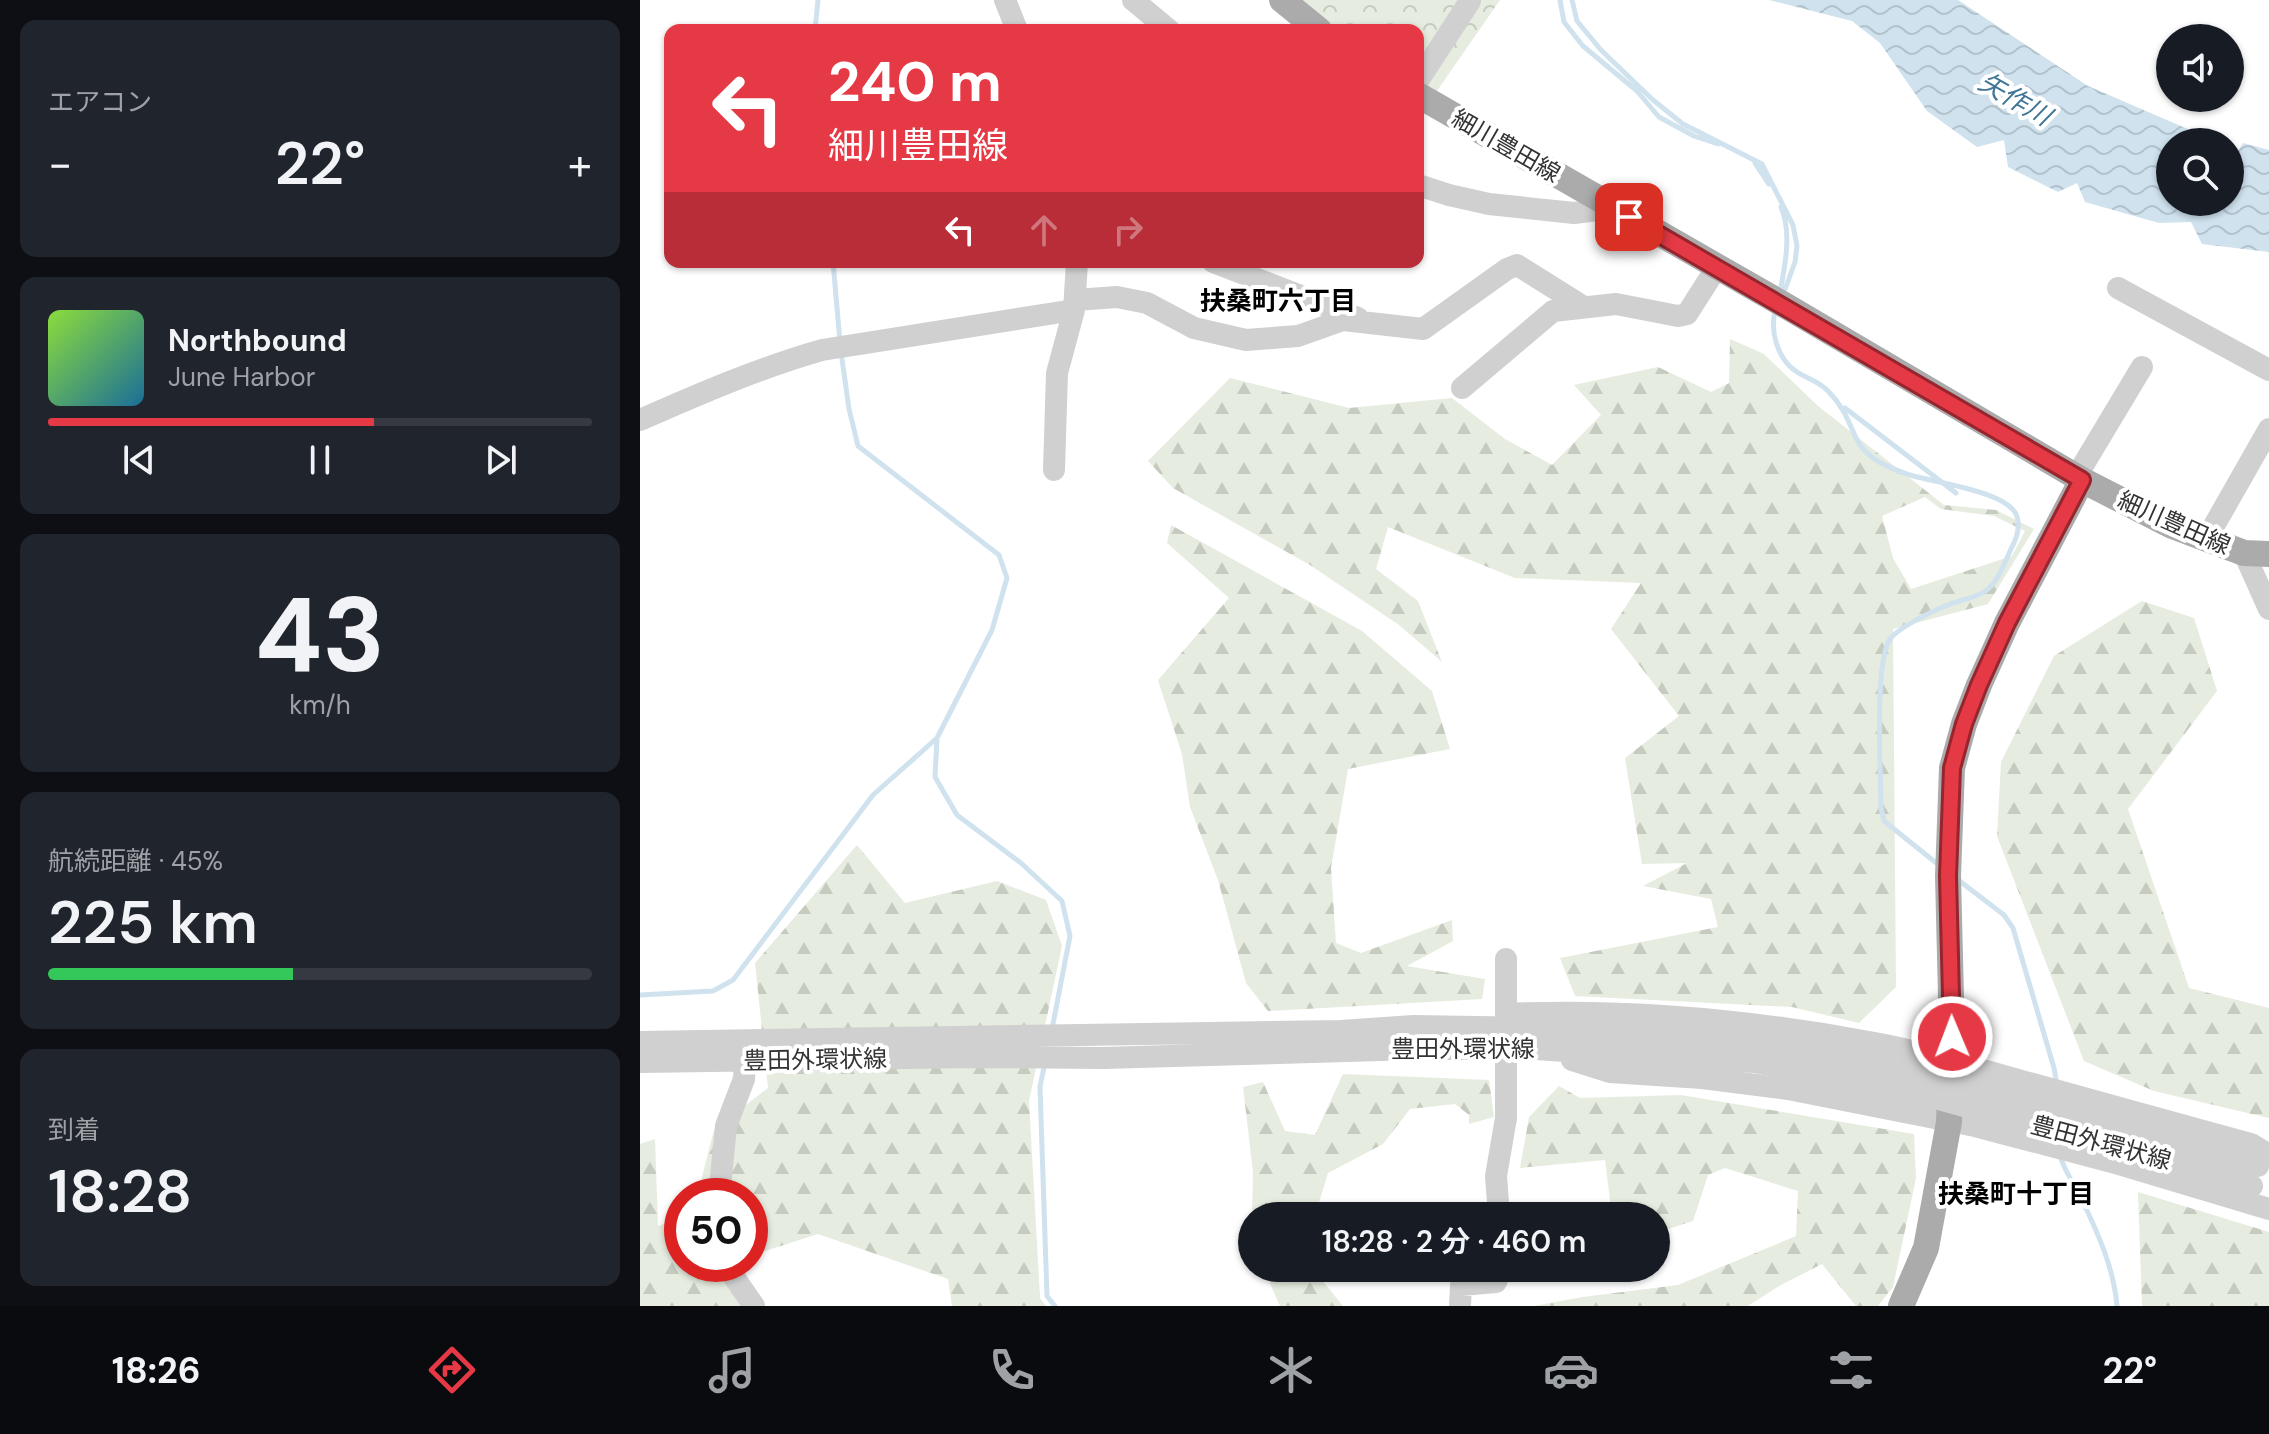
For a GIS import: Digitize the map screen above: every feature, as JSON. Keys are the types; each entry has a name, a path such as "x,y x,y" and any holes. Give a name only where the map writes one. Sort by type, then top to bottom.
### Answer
{"main road":[{"path":"1282,0 1312,24"},
{"name":"細川豊田線","path":"1424,98 1781,303 2079,479 2170,525 2256,554"},
{"path":"1901,1306 1926,1248 1949,1122 1952,1037 1948,876 1952,768 1979,685 2079,479"}],"street":[{"path":"1005,0 1015,24"},
{"path":"1133,0 1162,24"},
{"path":"1424,72 1470,1"},
{"path":"1424,187 1489,204 1574,213 1613,208"},
{"path":"640,420 686,399 828,349 1117,297 1147,303 1194,328 1246,340 1298,336 1343,320 1423,329 1517,265 1584,307"},
{"path":"1462,388 1553,311 1616,304 1664,315 1687,314 1717,267"},
{"path":"1054,470 1057,373 1075,305 1077,268"},
{"path":"1229,268 1375,324"},
{"path":"2118,288 2269,370"},
{"path":"2079,479 2142,367"},
{"path":"2207,538 2269,429"},
{"path":"2256,554 2269,609"},
{"path":"1498,1202 1496,1176 1506,1118 1506,959"},
{"path":"1413,1026 1486,1015 1559,1012 1764,1025 1871,1042 2251,1144 2263,1173"},
{"name":"豊田外環状線","path":"1266,1042 1341,1031 1413,1026 1536,1038 1610,1054 1754,1062 1924,1095 2263,1173"},
{"path":"1536,1038 1610,1072 1702,1078 1788,1089 1949,1122 2112,1162 2269,1209"},
{"name":"豊田外環状線","path":"640,1042 736,1040 970,1046 1536,1038 1707,1040 1843,1058 2031,1104 2263,1173"},
{"name":"豊田外環状線","path":"640,1062 745,1062 970,1046"},
{"path":"721,1178 726,1126 744,1079 745,1062"},
{"path":"737,1282 754,1306"},
{"path":"1460,1306 1461,1285 1496,1282"}],"green space":[{"path":"1296,0 1500,0 1430,101 1424,96 1424,24 1326,24"},
{"path":"1730,339 1764,354 1818,406 1944,505 1996,510 2034,529 1988,604 1893,629 1896,987 1859,1023 1792,1007 1575,996 1560,958 1718,927 1711,899 1643,886 1687,863 1642,864 1625,758 1679,716 1611,629 1641,583 1515,578 1388,527 1376,569 1418,601 1442,662 1399,625 1310,565 1173,488 1148,461 1230,378 1349,408 1452,398 1505,439 1552,465 1601,415 1574,385 1658,367 1711,392 1729,383","holes":["1925,497 1941,509 1994,516 2025,531 2012,556 1911,589 1893,558 1882,516"]},
{"path":"1171,525 1362,631 1432,691 1450,749 1348,769 1331,868 1336,943 1361,953 1452,920 1453,941 1407,966 1485,979 1482,999 1268,1011 1246,983 1218,880 1190,807 1182,754 1158,680 1229,598 1167,543"},
{"path":"2142,601 2194,618 2217,691 2128,809 2189,988 2269,1008 2269,1118 2154,1091 2084,1061 1997,836 2001,762 2054,656"},
{"path":"857,845 905,903 997,881 1046,900 1062,946 1029,1101 1040,1298 1046,1306 952,1306 948,1279 818,1234 768,1250 768,1178 702,1178 714,1130 768,1088 755,963"},
{"path":"1343,1074 1489,1080 1494,1117 1469,1124 1469,1115 1455,1104 1410,1109 1383,1144 1328,1173 1319,1202 1252,1202 1253,1172 1243,1087 1263,1082 1285,1131 1315,1135"},
{"path":"1559,1086 1580,1098 1681,1095 1914,1134 1916,1178 1893,1287 1878,1306 1856,1306 1822,1264 1748,1306 1534,1306 1678,1285 1796,1236 1798,1191 1725,1168 1708,1175 1693,1221 1670,1228 1670,1202 1610,1202 1605,1160 1520,1168 1529,1117"},
{"path":"655,1139 658,1226 664,1224 664,1282 744,1282 741,1306 640,1306 640,1144"},
{"path":"2138,1192 2269,1232 2269,1306 2142,1306"},
{"path":"1269,1282 1324,1282 1343,1306 1280,1306"}],"water":[{"name":"矢作川","path":"1769,0 1958,0 2088,86 2186,128 2156,128 2156,216 2244,216 2244,143 2269,150 2269,252 2202,244 2191,222 2159,223 2085,202 2077,183 2058,192 2008,167 2004,140 1977,147 1927,111 1880,43 1852,21"}],"waterway":[{"path":"816,24 818,0"},
{"path":"1560,0 1564,22 1583,46 1637,91 1659,117 1694,136 1718,144"},
{"path":"1572,0 1577,21 1601,50 1653,100 1683,124 1762,164 1793,225 1797,246 1795,262 1783,295"},
{"path":"1755,163 1769,184"},
{"path":"1780,292 1787,238 1781,207"},
{"path":"834,268 840,342"},
{"path":"1776,308 1774,334 1784,360 1833,397 1866,452 1886,466 1910,475 1998,499 2016,514 2018,527 2015,540 1991,586 1979,595 1910,623 1890,639 1885,652 1880,694 1881,808 1884,821 1940,866"},
{"path":"841,352 858,446 999,555 1007,578 992,630 937,738 935,777 957,815 1021,863 1062,901 1070,936 1052,1029"},
{"path":"1845,408 1956,493"},
{"path":"640,995 713,991 733,980 873,795 937,738"},
{"path":"1957,879 2004,915 2013,928 2057,1085"},
{"path":"1045,1062 1040,1087 1047,1296 1055,1306"},
{"path":"2060,1155 2104,1252 2113,1278 2117,1306"}],"district":[{"name":"扶桑町六丁目","path":"1278,301"},
{"name":"扶桑町十丁目","path":"2016,1194"}],"route":[{"path":"1629,217 2082,480 2007,623 1979,685 1952,768 1948,876 1952,1037"}]}
